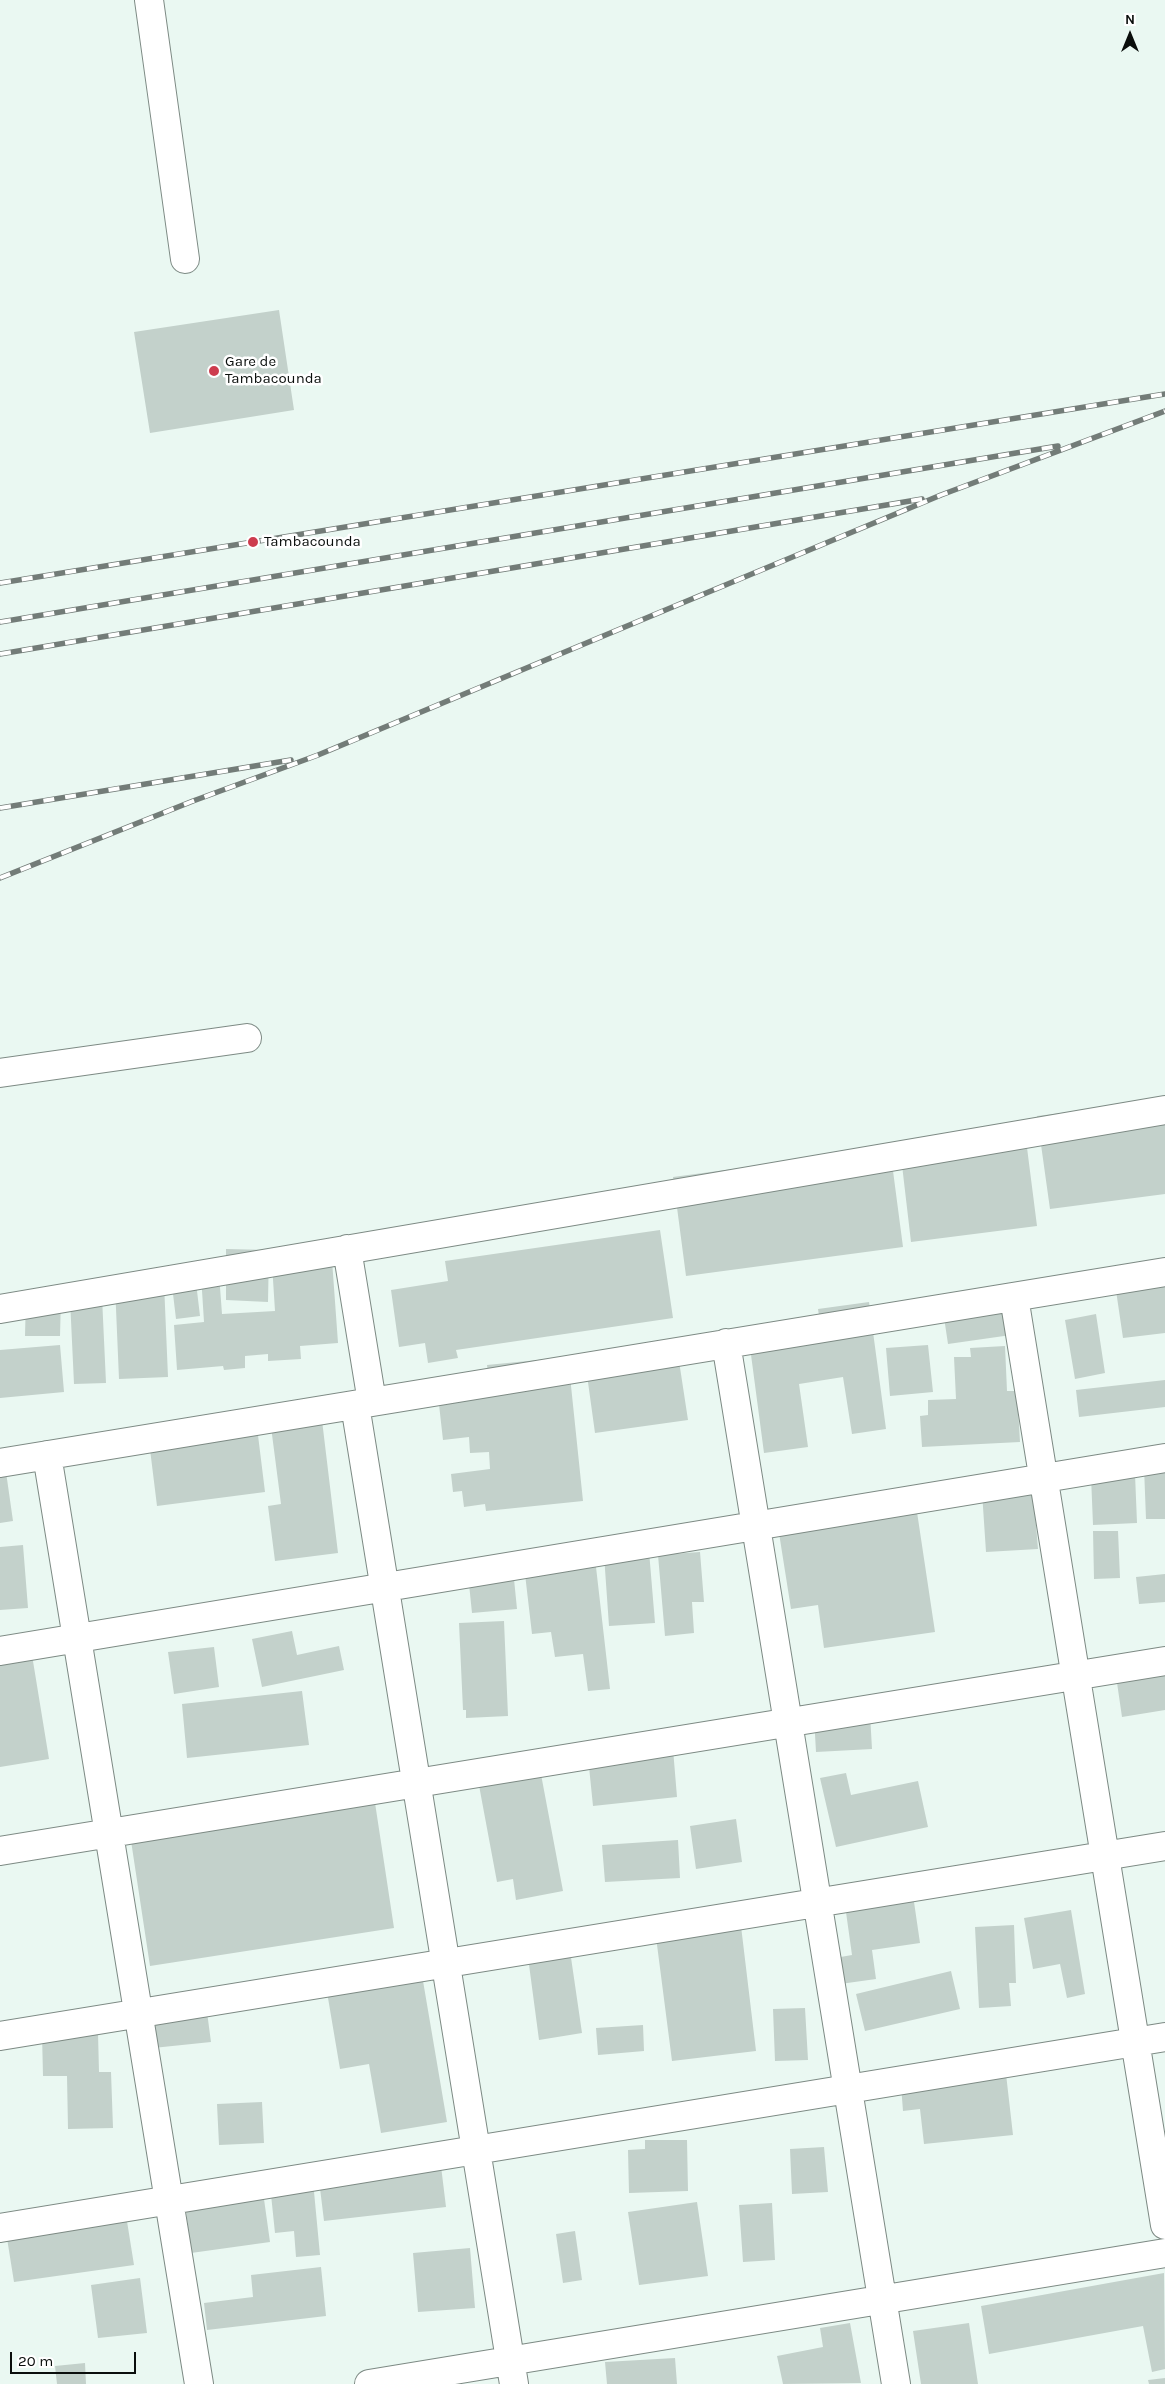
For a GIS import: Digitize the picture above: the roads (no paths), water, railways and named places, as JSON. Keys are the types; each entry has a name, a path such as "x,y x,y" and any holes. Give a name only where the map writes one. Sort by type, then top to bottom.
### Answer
{"street":[{"path":"149,0 185,259"},
{"path":"0,1073 247,1038"},
{"path":"0,1308 1165,1110"},
{"path":"347,1249 385,1588 513,2372"},
{"path":"0,1463 1165,1272"},
{"path":"1014,1297 1165,2225"},
{"path":"726,1343 896,2384"},
{"path":"47,1455 199,2384"},
{"path":"0,1651 1165,1458"},
{"path":"0,1851 1165,1661"},
{"path":"0,2036 1165,1846"},
{"path":"0,2228 1165,2038"},
{"path":"369,2384 513,2372 882,2299 1165,2253"}],"railway":[{"path":"0,583 1165,394"},
{"path":"0,878 193,801 318,755 941,495 1165,411"},
{"path":"0,622 1058,446"},
{"path":"0,654 922,499"},
{"path":"0,808 291,760"}],"place":[{"name":"Gare de Tambacounda","path":"214,371"},
{"name":"Tambacounda","path":"253,542"}]}
